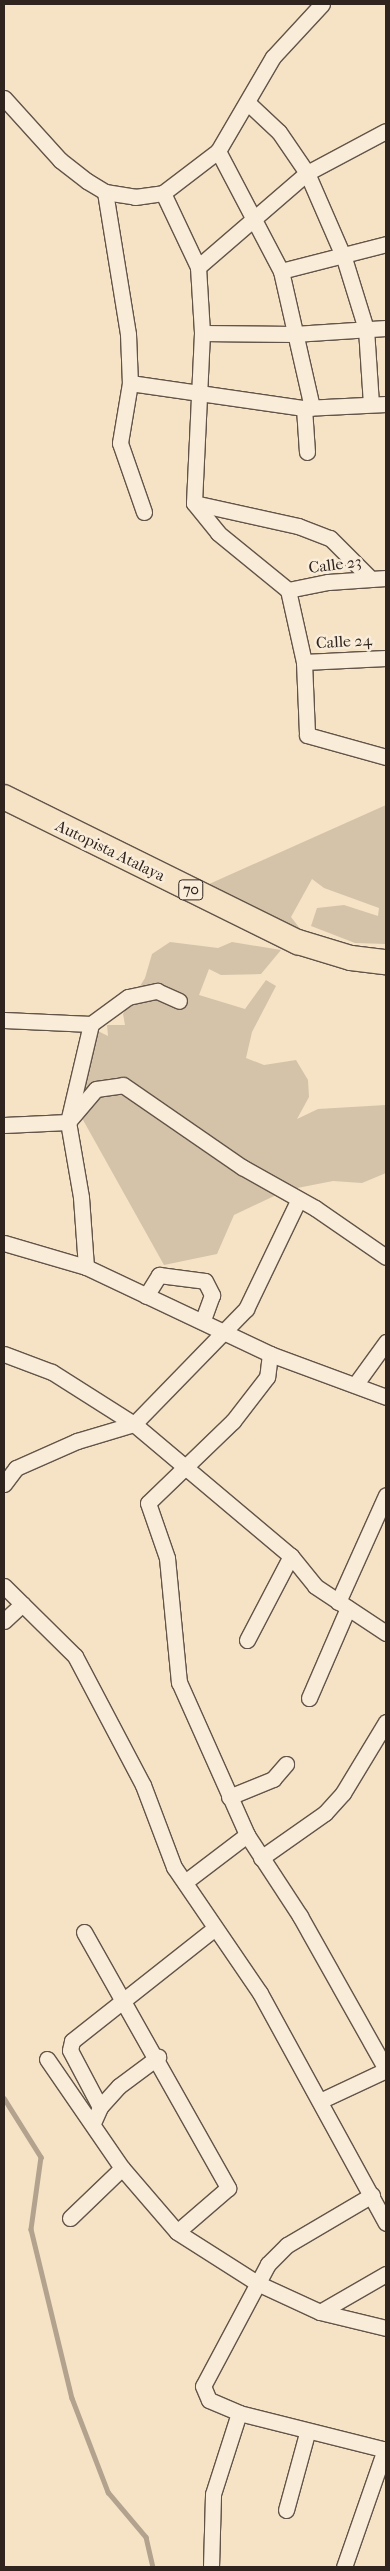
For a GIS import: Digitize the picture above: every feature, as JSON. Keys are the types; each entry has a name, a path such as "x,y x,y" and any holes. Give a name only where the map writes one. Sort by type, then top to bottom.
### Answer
{"main road":[{"name":"Autopista Atalaya","path":"4,797 298,942 351,958 386,962"}],"street":[{"path":"4,98 60,160 105,192 135,197 163,193 218,151 248,103 273,57 322,4"},
{"path":"248,103 279,132 307,173 344,258 366,329 371,404"},
{"path":"198,267 307,173 386,131"},
{"path":"218,151 255,216 281,271 308,408 307,452"},
{"path":"105,192 128,334 130,383 120,443 144,512"},
{"path":"163,193 198,267 202,333 196,391 194,503 218,534 288,590 304,662 307,735 386,757"},
{"path":"281,271 344,258 386,244"},
{"path":"202,333 294,334 386,328"},
{"path":"130,383 308,408 386,404"},
{"path":"194,503 298,526 330,538 379,578"},
{"name":"Calle 23","path":"288,590 379,578"},
{"name":"Calle 24","path":"304,662 386,658"},
{"path":"4,1020 91,1024 128,997 157,991 179,1001"},
{"path":"86,1267 82,1197 68,1122 91,1024"},
{"path":"4,1126 68,1122 96,1089 123,1085 386,1257"},
{"path":"4,1484 16,1468 78,1441 134,1424 246,1309 298,1201"},
{"path":"4,1243 86,1267 202,1320 270,1354 386,1397"},
{"path":"146,1296 159,1275 205,1281 212,1295 202,1320"},
{"path":"355,1384 386,1342"},
{"path":"4,1354 52,1372 134,1424 189,1467 291,1556 315,1586 386,1632"},
{"path":"270,1354 267,1377 189,1467 148,1503 167,1558 179,1682 247,1835 260,1858 300,1916 386,2070 322,2100"},
{"path":"309,1698 386,1495"},
{"path":"247,1640 291,1556"},
{"path":"4,1586 75,1656 143,1785 174,1867 215,1928 322,2100 386,2223"},
{"path":"4,1621 22,1604"},
{"path":"260,1858 304,1832 331,1807 386,1722"},
{"path":"229,1798 273,1779 286,1764"},
{"path":"185,1882 247,1835"},
{"path":"100,2107 70,2050 72,2041 124,1997 215,1928"},
{"path":"84,1932 158,2057 228,2188 177,2232"},
{"path":"93,2123 100,2107 119,2086 158,2057"},
{"path":"47,2059 93,2123 122,2168 177,2232 257,2283 320,2312 386,2328"},
{"path":"70,2218 122,2168"},
{"path":"344,2567 386,2450 307,2433 239,2413 209,2400 203,2386 257,2283 287,2245 372,2195"},
{"path":"320,2312 386,2274"},
{"path":"211,2567 213,2494 239,2413"},
{"path":"286,2510 307,2433"}],"shaded area":[{"path":"386,805 386,944 355,943 311,926 317,908 344,905 378,916 379,908 324,888 312,879 291,917 308,939 198,889"},
{"path":"170,942 218,948 232,942 281,950 261,974 221,975 209,969 199,995 245,1009 266,980 276,986 252,1032 246,1058 264,1065 296,1060 308,1080 309,1097 297,1119 318,1109 386,1105 386,1173 362,1183 333,1181 287,1190 234,1215 217,1254 164,1265 73,1102 94,1029 108,1036 107,1025 125,1025 123,1014 145,978 152,954"}],"waterway":[{"path":"4,2098 41,2157 31,2229 72,2398 108,2492 146,2537 153,2567"}]}
